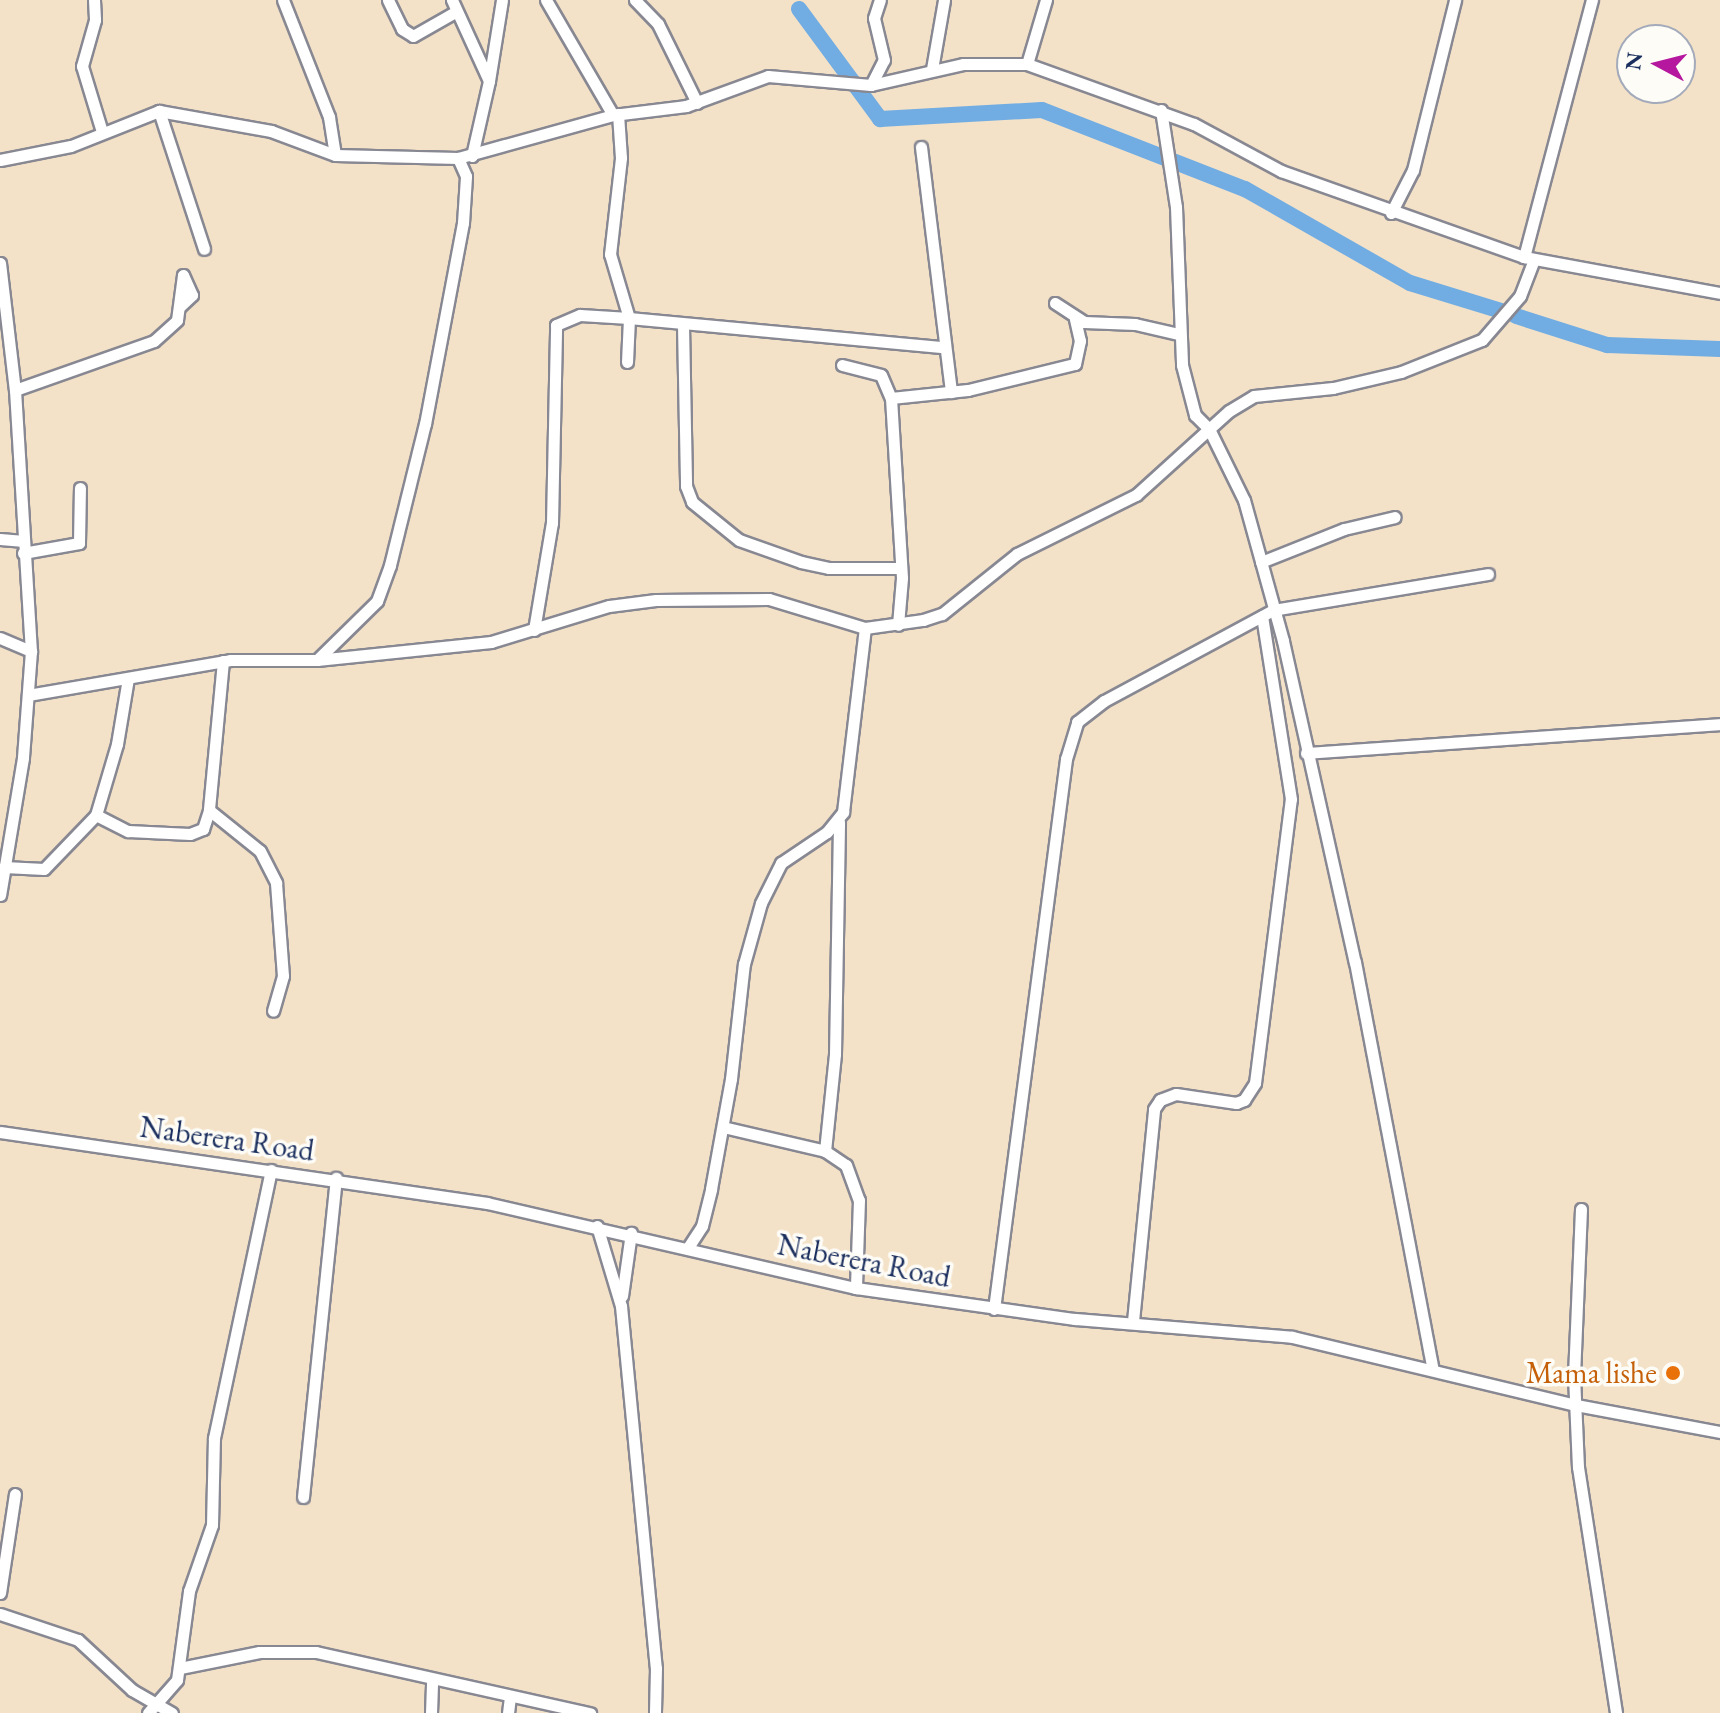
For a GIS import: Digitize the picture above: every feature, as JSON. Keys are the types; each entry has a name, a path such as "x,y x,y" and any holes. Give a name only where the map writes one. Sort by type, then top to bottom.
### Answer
{"street":[{"path":"94,0 95,20 82,66 102,132"},
{"path":"283,0 329,117 335,155"},
{"path":"388,0 402,29 413,36 454,6 489,81"},
{"path":"472,156 489,81 502,0"},
{"path":"546,0 615,115 622,144 610,254 629,318 627,362"},
{"path":"635,0 658,24 697,103"},
{"path":"871,85 884,60 874,18 880,0"},
{"path":"932,69 944,0"},
{"path":"1027,64 1046,0"},
{"path":"1391,213 1413,170 1455,0"},
{"path":"28,695 223,661 317,660 491,642 623,604 737,597 798,604 865,628 898,625 942,614 1017,554 1136,495 1229,411 1262,393 1333,388 1401,372 1482,340 1520,296 1592,0"},
{"path":"0,160 51,152 159,111 271,131 335,155 458,158 615,115 697,103 768,76 871,85 932,69 979,62 1027,64 1161,110 1281,171 1391,213 1529,258 1720,293"},
{"path":"1161,110 1176,207 1178,334 1192,408 1209,429 1244,500 1261,562 1355,962 1433,1369"},
{"path":"159,111 204,249"},
{"path":"921,147 941,347 951,392"},
{"path":"317,660 377,601 390,565 425,424 463,223 466,176 458,158"},
{"path":"0,263 15,390 22,547 31,651 28,695 0,895"},
{"path":"1055,303 1075,319 1178,334"},
{"path":"15,390 154,341 177,320 180,306"},
{"path":"534,630 549,556 554,496 554,330 559,322 580,315 629,318 941,347"},
{"path":"891,398 951,392 1075,364 1080,341 1075,319"},
{"path":"683,325 686,486 692,502 739,540 801,562 829,568 901,568"},
{"path":"842,365 881,375 891,398 901,568 898,625"},
{"path":"0,539 22,547 79,543 80,488"},
{"path":"1261,562 1395,517"},
{"path":"994,1309 1066,759 1077,722 1104,701 1273,610 1488,574"},
{"path":"1133,1321 1154,1109 1160,1100 1176,1094 1236,1103 1244,1100 1255,1083 1291,799 1262,616"},
{"path":"825,1151 835,1054 839,822 865,628"},
{"path":"0,638 31,651"},
{"path":"96,815 124,830 190,834 203,829 209,810 223,661"},
{"path":"4,867 44,869 96,815 117,744 128,678"},
{"path":"1306,753 1720,724"},
{"path":"209,810 260,851 276,883 283,976 273,1011"},
{"path":"689,1246 704,1220 723,1127 744,964 769,881 781,863 839,822"},
{"path":"723,1127 825,1151 846,1165 857,1186 856,1288"},
{"name":"Naberera Road","path":"0,1132 336,1178 631,1233 856,1288 994,1309 1292,1337 1576,1405 1720,1432"},
{"path":"148,1713 156,1702 172,1691 180,1668 189,1591 216,1505 217,1424 271,1170"},
{"path":"303,1497 336,1178"},
{"path":"1581,1209 1576,1405 1578,1467 1616,1713"},
{"path":"597,1226 621,1306 655,1656 655,1713"},
{"path":"621,1306 631,1233"},
{"path":"0,1593 15,1494"},
{"path":"0,1614 78,1640 109,1672 172,1713"},
{"path":"180,1668 288,1649 590,1713"},
{"path":"431,1713 432,1679"},
{"path":"508,1713 510,1696"}],"waterway":[{"path":"799,9 880,119 1042,110 1245,189 1410,283 1501,311"},
{"path":"1516,316 1607,345 1720,349"}],"place":[{"name":"Mama lishe","path":"1673,1373"}]}
